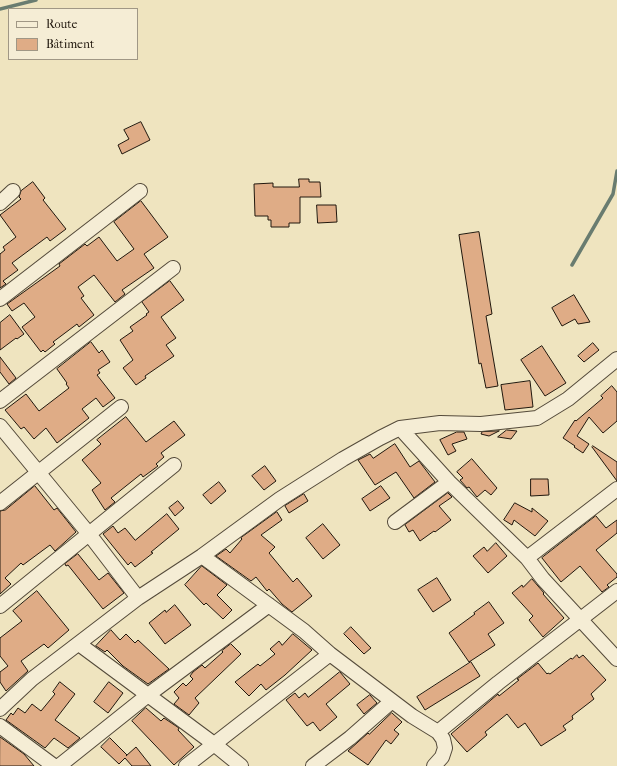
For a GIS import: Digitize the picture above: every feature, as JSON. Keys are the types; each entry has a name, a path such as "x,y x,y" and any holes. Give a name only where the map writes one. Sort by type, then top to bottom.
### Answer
{"street":[{"path":"0,203 13,191"},
{"path":"0,299 140,191"},
{"path":"0,401 174,268"},
{"path":"0,709 32,679 138,598 202,556 280,499 343,459 380,438 400,428 440,423 481,424 537,418 568,399 617,359"},
{"path":"0,503 39,474 121,407"},
{"path":"0,426 138,598"},
{"path":"400,428 449,482 527,558 543,579 617,659"},
{"path":"0,606 174,465"},
{"path":"395,522 449,482"},
{"path":"527,558 617,489"},
{"path":"202,556 304,631 330,654 412,716 438,732 443,739 445,748 442,757 434,766"},
{"path":"438,732 498,683 617,591"},
{"path":"59,766 148,695 269,605"},
{"path":"79,644 214,744 241,766"},
{"path":"186,766 330,654"},
{"path":"313,766 350,738 392,701"},
{"path":"0,726 54,766"}],"building":[{"path":"141,122 150,140 122,154 118,145 129,139 124,130"},
{"path":"299,179 309,179 309,182 320,182 321,197 300,197 300,223 289,223 289,227 271,227 271,220 268,220 268,216 255,216 254,184 273,183 273,187 299,187"},
{"path":"33,182 45,198 43,200 66,229 50,241 47,237 12,263 18,270 3,281 6,284 0,288 0,254 5,250 3,247 16,237 0,215 21,199 19,197 21,191"},
{"path":"141,201 168,237 144,254 154,268 122,290 125,294 115,302 94,275 78,287 84,296 81,298 94,315 79,327 77,324 53,342 55,344 45,352 43,350 41,352 22,327 35,317 24,303 12,311 7,304 60,266 59,264 85,244 87,246 99,237 117,261 134,249 114,222"},
{"path":"317,205 336,205 337,222 318,223"},
{"path":"479,232 492,314 486,316 498,386 486,388 481,363 479,364 459,235"},
{"path":"170,281 184,300 161,317 176,338 166,345 174,356 145,376 146,378 136,385 123,368 133,360 120,340 133,331 130,327 149,312 142,302"},
{"path":"574,295 590,322 578,324 575,319 562,326 552,308"},
{"path":"10,315 24,334 0,350 0,323"},
{"path":"91,342 99,353 102,350 110,362 98,370 100,373 97,375 115,398 103,407 96,398 82,409 89,418 57,443 46,428 34,439 24,427 21,429 5,410 26,394 39,411 69,388 57,369"},
{"path":"593,343 599,350 584,362 578,356"},
{"path":"542,346 566,383 545,396 521,360"},
{"path":"0,357 16,378 9,384 0,372"},
{"path":"530,381 533,407 505,410 501,385"},
{"path":"612,386 617,392 617,421 603,433 589,417 577,436 589,444 583,453 563,438 575,420 576,421 603,398 601,396"},
{"path":"126,417 146,442 174,421 185,435 161,453 164,457 156,464 158,466 143,477 141,474 111,498 115,502 105,510 92,490 101,483 82,460 101,444 97,440"},
{"path":"507,430 517,431 511,439 498,437"},
{"path":"499,431 489,436 481,434 482,432"},
{"path":"457,432 464,432 467,439 452,444 456,451 448,455 440,440"},
{"path":"395,444 410,467 419,461 435,482 414,498 396,472 375,485 358,460 370,454 373,458"},
{"path":"593,446 617,462 617,481 592,447"},
{"path":"472,459 497,488 491,495 485,490 477,497 469,487 467,488 460,480 463,478 457,472"},
{"path":"265,466 276,481 264,490 252,476"},
{"path":"531,479 548,479 549,495 531,496"},
{"path":"219,482 226,491 211,504 203,495"},
{"path":"35,486 54,510 57,508 76,532 55,551 50,545 23,565 21,563 5,578 11,584 0,594 0,511 5,510"},
{"path":"381,486 390,498 370,511 362,499"},
{"path":"448,493 452,497 439,506 451,520 420,541 413,530 409,532 405,525"},
{"path":"304,494 308,501 289,513 285,506"},
{"path":"178,501 184,508 175,516 169,508"},
{"path":"515,503 532,512 532,508 548,521 535,536 514,520 512,525 504,520"},
{"path":"277,512 282,520 261,535 275,547 269,553 293,582 297,578 312,596 292,612 282,604 269,589 267,591 256,577 251,581 216,556 226,549 230,553 242,539 241,538"},
{"path":"167,514 179,529 135,567 131,562 128,565 103,534 113,526 118,533 125,528 135,540"},
{"path":"596,516 606,528 617,520 617,533 596,550 617,574 617,577 607,585 609,587 602,592 580,566 561,582 542,558"},
{"path":"323,524 340,545 323,559 306,538"},
{"path":"496,543 507,556 488,573 473,556 484,547 487,551"},
{"path":"78,554 99,580 108,573 124,593 103,609 68,565 66,566 65,564"},
{"path":"202,566 227,585 217,595 232,610 223,619 206,603 204,605 185,585"},
{"path":"437,578 451,600 433,612 418,590"},
{"path":"532,579 564,618 543,637 529,620 533,616 512,593 522,585 523,587"},
{"path":"37,591 69,630 48,648 44,644 21,661 28,671 6,691 0,682 0,672 8,666 0,656 0,638 22,621 13,611"},
{"path":"489,602 504,623 488,634 495,645 469,662 449,633"},
{"path":"175,605 191,625 165,644 149,623 165,610 166,612"},
{"path":"351,627 371,648 364,654 344,634"},
{"path":"111,630 120,640 126,634 135,643 138,640 169,669 148,684 123,666 107,650 105,652 96,646"},
{"path":"293,634 312,650 266,690 261,684 249,696 235,682 258,664 260,666 275,654 270,649 279,641 282,645"},
{"path":"231,644 241,654 195,698 199,703 189,715 174,704 179,698 174,692 183,683 186,686 193,679 190,676 193,672 202,665 205,668"},
{"path":"577,655 579,658 583,655 606,680 591,694 594,699 572,716 573,719 563,726 566,730 541,746 525,723 518,728 507,714 485,732 487,735 467,752 451,734 498,694 499,696 519,680 517,679 538,663 547,674 550,674"},
{"path":"471,662 480,676 425,710 417,697"},
{"path":"340,672 350,684 326,704 337,717 320,731 313,722 307,726 286,700 295,693 299,698 305,693 308,697"},
{"path":"60,682 75,694 55,720 80,738 68,748 54,738 45,748 6,720 11,713 13,715 18,708 25,713 32,704 41,711 55,694 53,692"},
{"path":"109,682 123,693 108,713 94,702"},
{"path":"370,695 377,703 364,714 357,705"},
{"path":"146,708 161,721 164,718 179,728 178,730 194,747 174,765 132,721"},
{"path":"392,713 402,722 394,730 399,734 391,744 386,740 368,765 348,751 368,733 369,734"},
{"path":"0,737 24,754 34,766 0,766"},
{"path":"110,738 127,755 126,756 136,747 151,766 132,766 125,758 119,764 101,747"}],"waterway":[{"path":"0,9 36,0"},
{"path":"572,265 613,194 617,171"}]}
